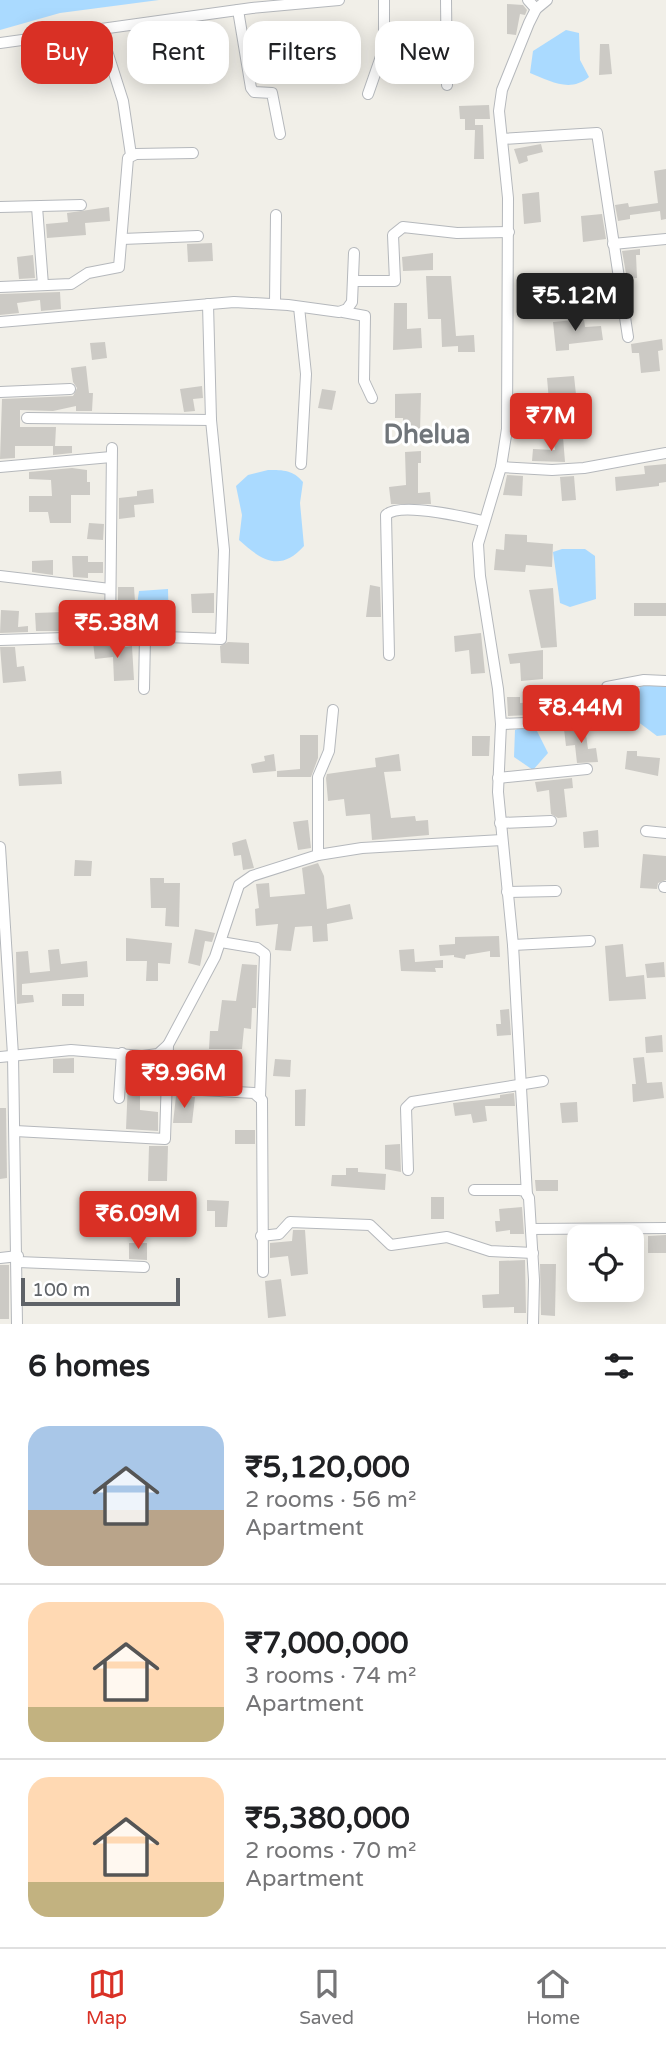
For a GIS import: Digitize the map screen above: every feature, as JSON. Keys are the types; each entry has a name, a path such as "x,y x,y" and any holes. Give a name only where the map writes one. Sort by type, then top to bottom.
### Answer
{"street":[{"path":"113,27 238,10 339,0"},
{"path":"368,94 384,48 384,0"},
{"path":"446,0 447,85"},
{"path":"528,0 536,4 547,0"},
{"path":"533,1324 533,1253 527,1195 513,945 500,823 498,778 501,724 478,544 501,467 509,378 509,232 499,111 502,90 536,4"},
{"path":"238,10 251,88 254,92 272,93 280,134"},
{"path":"0,43 21,40"},
{"path":"0,287 71,284 88,273 119,267 127,164 131,155 123,101 113,70"},
{"path":"502,139 597,133 628,337"},
{"path":"131,155 193,153"},
{"path":"0,207 81,205"},
{"path":"37,207 43,285"},
{"path":"275,303 276,215"},
{"path":"353,281 395,281 393,234 403,227 457,233 509,232"},
{"path":"122,239 198,236"},
{"path":"613,244 666,239"},
{"path":"339,312 347,309 352,302 354,253"},
{"path":"0,322 208,304 275,303 365,316 364,381 372,398"},
{"path":"0,467 111,453 110,635 221,639 224,550 211,420 208,304"},
{"path":"299,307 306,374 301,464"},
{"path":"0,392 69,388"},
{"path":"27,418 211,420"},
{"path":"501,467 584,468 666,453"},
{"path":"389,655 386,515 396,509 459,515 483,521"},
{"path":"0,576 110,589"},
{"path":"144,689 145,636"},
{"path":"0,640 65,638"},
{"path":"501,724 596,720 607,687 643,680 666,681"},
{"path":"318,855 318,777 329,751 333,710"},
{"path":"498,778 587,769"},
{"path":"500,823 551,821"},
{"path":"646,831 666,832"},
{"path":"0,1057 71,1050 158,1054 168,1045 221,942 239,885 252,876 318,855 362,848 502,840"},
{"path":"0,847 13,1055 17,1324"},
{"path":"507,892 556,891"},
{"path":"513,945 590,941"},
{"path":"221,942 257,948 265,954 260,1097 263,1272"},
{"path":"15,1131 165,1139 169,1088 168,1045"},
{"path":"119,1098 122,1053"},
{"path":"408,1170 408,1104 543,1082"},
{"path":"169,1088 254,1093 260,1097"},
{"path":"474,1190 520,1190 527,1195"},
{"path":"261,1236 279,1234 285,1224 290,1222 370,1225 391,1245 447,1237 490,1251 533,1253"},
{"path":"531,1229 666,1228"},
{"path":"0,1258 144,1267"}],"water":[{"path":"0,0 159,0 60,13 32,21 21,21 21,24 0,30"},
{"path":"566,30 579,33 580,60 589,77 582,82 567,85 530,73 533,51"},
{"path":"268,470 288,472 303,482 300,503 304,546 287,559 279,561 263,558 239,540 242,515 236,486 248,475"},
{"path":"562,549 585,549 595,556 596,599 570,607 560,603 553,552"},
{"path":"168,589 169,634 153,634 150,625 134,626 139,591"},
{"path":"653,682 666,685 666,735 657,736 637,721 640,687"},
{"path":"567,687 578,692 594,692 594,708 587,717 574,719 568,713"},
{"path":"524,726 537,731 548,753 533,770 514,757 515,730"}],"building":[{"path":"507,4 523,5 527,10 525,15 520,14 516,35 507,34"},
{"path":"600,44 609,44 612,74 599,75"},
{"path":"489,105 490,119 475,119 475,125 483,125 484,159 474,159 475,130 465,130 465,119 460,119 459,106"},
{"path":"541,144 543,152 527,156 528,161 519,164 514,149"},
{"path":"666,169 666,219 661,220 660,211 630,215 630,219 618,221 615,205 628,203 629,207 658,203 654,171"},
{"path":"539,192 541,222 524,224 522,194"},
{"path":"109,207 110,221 85,223 86,235 47,238 46,224 68,222 67,213"},
{"path":"602,214 606,239 583,242 581,216"},
{"path":"212,243 213,261 188,262 187,244"},
{"path":"640,249 640,255 636,255 637,278 627,279 622,251"},
{"path":"433,253 433,270 403,271 402,257"},
{"path":"33,255 35,278 19,279 17,257"},
{"path":"426,276 451,276 456,336 474,335 475,352 458,352 458,346 442,347 441,319 428,319"},
{"path":"60,292 61,309 41,311 40,300 17,303 19,313 0,315 0,294"},
{"path":"394,303 407,303 407,329 421,328 422,348 393,350"},
{"path":"583,312 585,327 601,326 603,340 569,344 569,350 556,351 553,322 575,320 574,313"},
{"path":"662,339 663,350 658,351 660,371 641,373 639,353 632,353 631,344"},
{"path":"105,342 107,358 92,360 90,343"},
{"path":"86,366 89,393 93,393 92,411 76,411 76,406 53,411 20,410 20,427 56,427 55,446 72,446 72,453 53,455 53,446 15,446 15,458 0,459 2,399 73,396 77,388 73,382 71,368"},
{"path":"574,376 579,422 564,422 564,411 532,412 532,402 549,401 547,378"},
{"path":"202,386 203,398 193,399 195,411 184,412 180,389"},
{"path":"322,389 336,391 332,410 318,408"},
{"path":"421,393 420,432 404,433 403,418 395,418 395,394"},
{"path":"563,437 565,462 532,461 533,449 555,450 553,438"},
{"path":"421,451 421,463 418,463 418,493 430,492 431,504 391,504 389,487 406,485 405,452"},
{"path":"666,464 666,482 659,483 659,486 616,491 615,477 645,474 644,466"},
{"path":"72,468 87,470 90,495 71,495 71,523 50,523 48,512 29,512 29,496 52,496 51,480 29,479 29,472"},
{"path":"507,475 523,476 522,496 503,495"},
{"path":"574,476 576,500 562,501 560,477"},
{"path":"153,489 154,503 134,505 135,517 119,519 119,498 137,496 137,491"},
{"path":"89,523 104,524 103,540 87,539"},
{"path":"505,534 527,535 527,542 553,544 552,567 526,565 525,572 494,570 496,549 504,550"},
{"path":"72,556 88,556 88,562 103,562 103,573 88,573 88,578 73,577"},
{"path":"53,560 53,575 32,572 32,561"},
{"path":"370,585 380,587 381,617 366,617"},
{"path":"118,587 134,587 135,602 118,603"},
{"path":"553,588 557,647 541,648 529,590"},
{"path":"214,593 214,613 192,613 191,594"},
{"path":"634,603 666,603 666,616 634,616"},
{"path":"1,610 19,611 18,627 28,626 28,632 0,633"},
{"path":"64,612 66,631 36,631 35,613"},
{"path":"90,623 92,635 72,638 68,626"},
{"path":"481,633 485,673 471,674 469,650 455,652 454,636"},
{"path":"93,642 111,642 112,649 132,646 134,680 114,681 113,657 95,659"},
{"path":"228,642 249,643 249,664 221,663 220,646"},
{"path":"0,647 15,647 17,667 24,666 26,681 3,683"},
{"path":"543,650 543,679 521,681 520,663 510,664 508,654"},
{"path":"507,697 520,697 520,703 539,702 539,698 549,697 550,714 508,716"},
{"path":"585,728 588,749 596,748 598,762 577,763 575,745 566,746 564,729"},
{"path":"300,735 318,735 318,758 311,777 277,777 277,771 300,769"},
{"path":"472,736 490,736 489,756 472,756"},
{"path":"627,751 637,751 637,756 660,758 658,776 625,769"},
{"path":"274,754 276,771 253,773 251,764 265,761 264,756"},
{"path":"399,754 401,771 384,772 391,818 415,816 416,821 428,820 429,835 372,840 370,814 346,816 344,799 328,801 327,774 376,767 375,758"},
{"path":"61,771 62,784 19,786 18,774"},
{"path":"572,778 573,788 564,789 567,817 558,818 551,814 549,790 537,792 535,782"},
{"path":"308,820 311,848 298,850 293,822"},
{"path":"598,830 599,847 584,848 583,832"},
{"path":"246,839 254,868 243,870 241,855 234,856 232,843"},
{"path":"643,854 666,856 666,880 658,883 657,889 640,888"},
{"path":"75,860 92,861 91,876 74,876"},
{"path":"318,863 324,876 327,909 350,904 353,919 327,924 328,941 313,942 312,926 295,927 291,951 275,950 278,924 256,926 255,909 259,908 256,884 269,883 270,897 305,894 302,868"},
{"path":"150,878 164,878 164,883 180,883 179,927 165,926 166,908 151,908"},
{"path":"195,929 215,933 212,942 205,941 200,966 188,963"},
{"path":"499,936 500,957 490,957 490,951 466,955 465,959 454,955 440,956 439,945 455,944 455,937"},
{"path":"126,938 172,943 170,964 158,963 158,981 146,981 147,961 126,961"},
{"path":"623,944 626,977 644,975 646,999 609,1001 605,946"},
{"path":"59,949 61,964 87,961 88,977 22,984 22,995 33,995 34,1002 17,1004 16,952 28,951 30,973 50,971 48,950"},
{"path":"414,949 415,962 443,960 443,968 435,968 436,972 401,971 399,950"},
{"path":"664,962 665,977 647,978 645,964"},
{"path":"242,964 257,965 256,1008 252,1008 251,1029 244,1028 242,1049 209,1049 210,1031 218,1031 222,1000 236,1001"},
{"path":"62,994 84,994 84,1006 62,1006"},
{"path":"509,1009 511,1035 497,1036 496,1024 501,1024 500,1010"},
{"path":"662,1035 663,1052 646,1053 645,1037"},
{"path":"644,1057 647,1083 662,1082 664,1098 633,1102 632,1084 636,1084 633,1058"},
{"path":"74,1058 74,1073 53,1073 53,1059"},
{"path":"275,1059 291,1060 290,1077 273,1076"},
{"path":"128,1082 140,1082 140,1110 158,1112 158,1131 126,1129"},
{"path":"306,1089 305,1126 295,1126 295,1090"},
{"path":"514,1093 515,1106 485,1106 487,1121 473,1123 471,1114 455,1116 453,1103 500,1098 500,1095"},
{"path":"176,1096 195,1097 192,1123 173,1123"},
{"path":"577,1102 578,1122 562,1123 560,1103"},
{"path":"0,1108 6,1108 7,1178 0,1179"},
{"path":"235,1130 255,1130 255,1144 235,1144"},
{"path":"400,1144 401,1172 385,1169 385,1145"},
{"path":"149,1146 168,1146 167,1181 148,1181"},
{"path":"346,1168 358,1168 358,1172 386,1174 385,1190 331,1186 332,1175 346,1175"},
{"path":"535,1180 558,1180 558,1191 536,1191"},
{"path":"431,1197 444,1197 444,1219 431,1219"},
{"path":"207,1200 229,1201 227,1227 215,1227 215,1211 207,1211"},
{"path":"522,1207 524,1234 510,1234 510,1230 496,1232 495,1221 500,1221 499,1209"},
{"path":"123,1214 137,1214 137,1235 123,1234"},
{"path":"293,1230 305,1230 308,1274 291,1276 288,1256 270,1258 270,1243 292,1241"},
{"path":"666,1235 666,1253 648,1253 648,1236"},
{"path":"129,1243 147,1243 147,1260 129,1259"},
{"path":"525,1260 526,1313 514,1313 514,1307 483,1308 482,1295 499,1294 499,1261"},
{"path":"540,1264 556,1264 555,1316 541,1315"},
{"path":"0,1265 9,1265 9,1319 0,1319"},
{"path":"281,1279 286,1316 268,1318 265,1281"}],"district":[{"name":"Dhelua","path":"427,434"}]}
